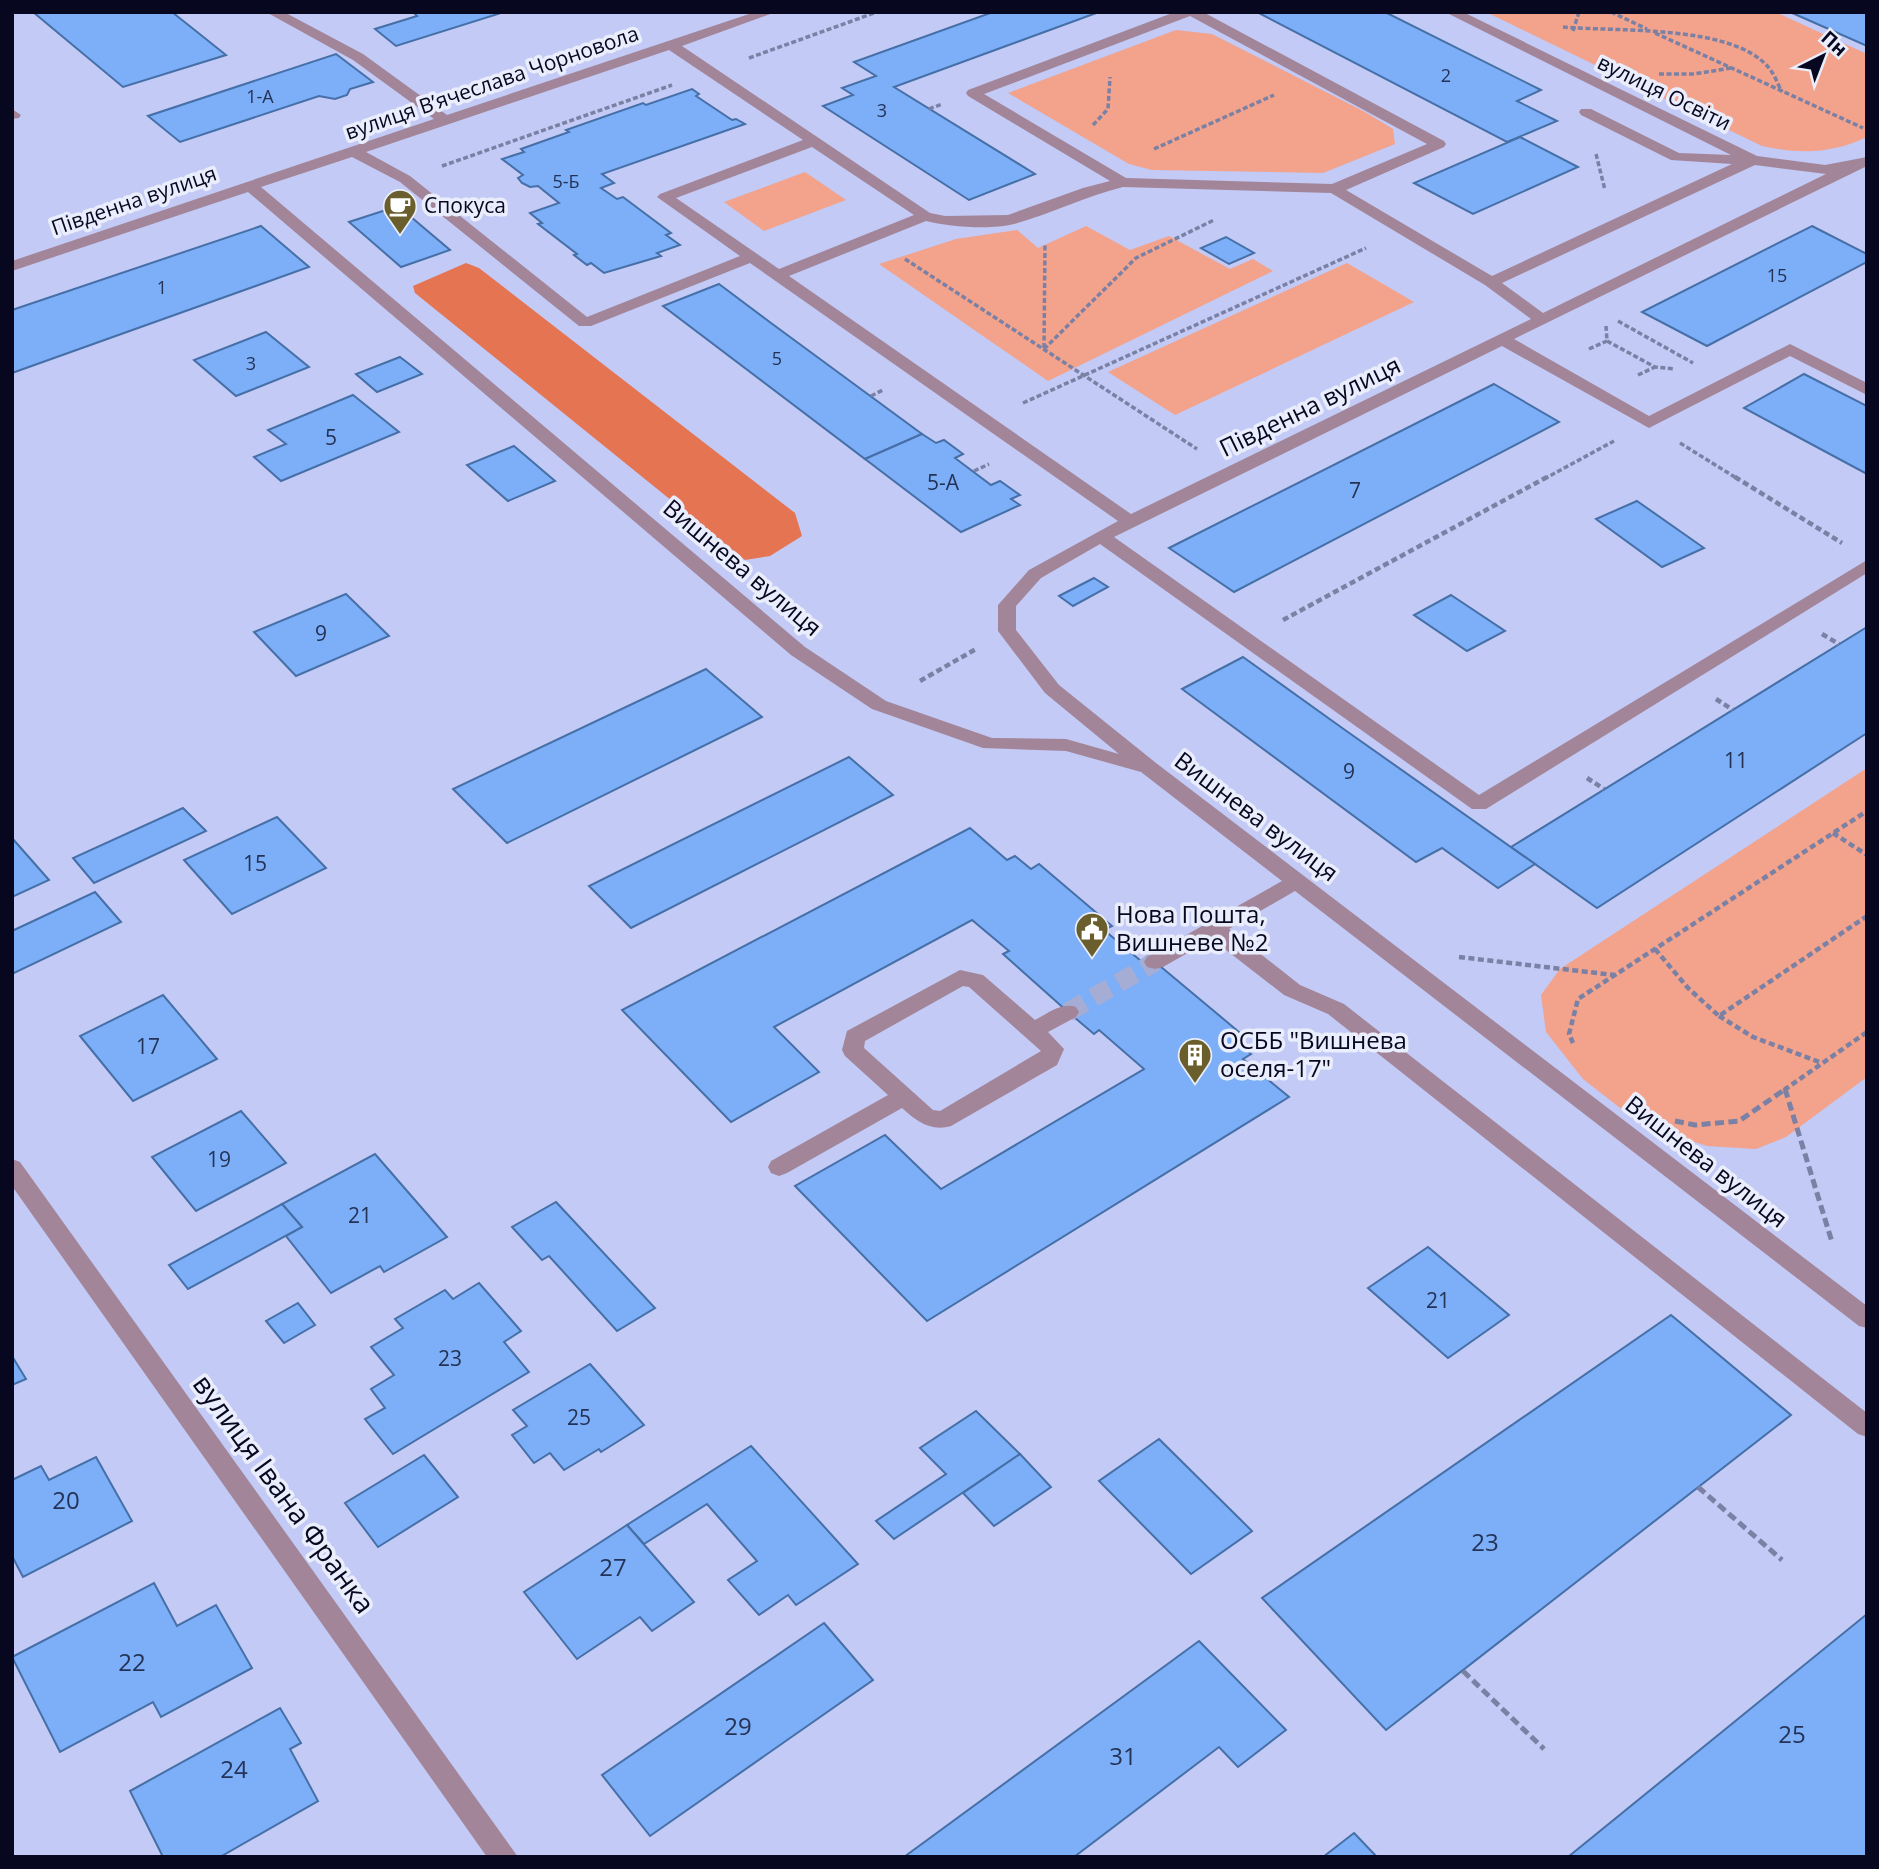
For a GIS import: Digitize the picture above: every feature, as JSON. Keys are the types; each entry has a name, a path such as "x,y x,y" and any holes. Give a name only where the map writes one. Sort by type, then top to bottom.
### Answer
{"street":[{"path":"273,12 358,57 446,121"},
{"name":"вулиця Вʼячеслава Чорновола","path":"269,180 769,12"},
{"path":"671,45 925,216 945,221 1010,220 1088,191 1123,183 1334,189 1440,144 1190,12 973,93 1123,183"},
{"name":"вулиця Освіти","path":"1452,12 1753,160 1803,169 1848,169 1867,161"},
{"path":"1586,112 1676,157 1753,160"},
{"path":"812,142 665,197 1131,522"},
{"path":"354,152 405,179 585,323 752,257"},
{"path":"1492,282 1753,160"},
{"name":"Південна вулиця","path":"1007,631 1007,605 1035,574 1101,537 1848,169"},
{"name":"Південна вулиця","path":"12,266 269,180"},
{"name":"Вишнева вулиця","path":"250,186 799,651 879,705 990,744 1066,746 1149,768 1867,1319"},
{"path":"1334,189 1492,282 1543,320"},
{"path":"778,275 925,216"},
{"path":"1502,339 1648,423 1790,349 1867,390"},
{"path":"1101,537 1479,804 1867,565"},
{"path":"1007,631 1052,689 1149,768"},
{"path":"1155,962 1297,881"},
{"path":"1214,929 1292,990 1336,1009 1867,1427"},
{"path":"960,978 975,980 1053,1049 1049,1059 943,1120 926,1117 904,1097 853,1049 855,1037 960,978"},
{"path":"1033,1031 1069,1012"},
{"path":"779,1167 904,1097"},
{"name":"вулиця Івана Франка","path":"12,1168 505,1857"}],"path":[{"path":"405,179 877,12"},
{"path":"1611,12 1867,130"},
{"path":"1553,26 1573,29 1649,30 1707,38 1741,49 1766,62 1777,75 1782,92"},
{"path":"1652,73 1694,74 1731,68"},
{"path":"1104,171 1315,77"},
{"path":"1044,349 1045,207"},
{"path":"1044,349 1136,258 1223,216"},
{"path":"985,420 1405,230"},
{"path":"872,237 1232,472"},
{"path":"1581,301 1727,382"},
{"path":"1605,315 1607,341 1655,367 1708,371"},
{"path":"1246,640 1648,423 1844,544"},
{"path":"879,705 1007,631"},
{"path":"1574,1044 1569,1034 1578,999 1867,811"},
{"path":"1833,833 1867,855"},
{"path":"1719,1016 1867,916"},
{"path":"1655,949 1688,988 1719,1016 1753,1037 1822,1063"},
{"path":"1671,1120 1695,1125 1739,1121 1867,1032"},
{"path":"1785,1089 1836,1255"},
{"path":"1698,1487 1782,1560"},
{"path":"1463,1671 1544,1749"}],"shaded area":[{"path":"1486,12 1775,12 1867,54 1867,137 1841,147 1815,151 1762,146"},
{"path":"1176,30 1212,34 1365,112 1393,129 1395,144 1323,173 1152,170 1129,164 1008,93"},
{"path":"805,172 846,200 764,231 724,202"},
{"path":"1086,226 1130,250 1169,236 1230,269 1253,259 1273,271 1048,381 879,264 956,239 1017,230 1038,248"},
{"path":"466,263 479,268 795,513 802,536 770,556 745,560 415,293 413,286"},
{"path":"1347,263 1414,302 1175,415 1108,372"},
{"path":"1867,768 1867,1077 1786,1137 1756,1149 1707,1146 1642,1125 1583,1079 1546,1032 1541,995 1560,969"}],"building":[{"path":"33,12 172,12 226,55 123,87"},
{"path":"413,12 498,14 396,46 375,29 417,16"},
{"path":"993,12 1099,12 894,87 1035,174 969,200 823,106 853,95 842,88 876,76 854,62"},
{"path":"1257,12 1385,12 1541,90 1517,101 1557,121 1507,142"},
{"path":"1790,12 1867,12 1867,46"},
{"path":"336,54 373,82 350,89 347,95 335,99 319,96 180,142 148,116"},
{"path":"692,89 699,94 696,96 732,120 736,119 745,124 602,174 614,183 601,188 617,199 623,197 671,233 666,235 680,245 657,253 661,256 604,273 591,263 587,265 538,224 542,223 530,213 559,203 538,186 530,187 522,183 518,178 523,175 502,159 524,152 521,149 569,132 566,130"},
{"path":"1520,137 1578,167 1473,214 1414,183"},
{"name":"Спокуса","path":"398,206 450,250 401,267 349,222"},
{"path":"261,226 309,267 12,373 12,310"},
{"path":"1812,226 1867,254 1867,262 1707,346 1642,312"},
{"path":"1226,237 1254,253 1229,264 1201,248"},
{"path":"719,284 922,434 865,459 663,306"},
{"path":"266,332 309,367 236,396 194,360"},
{"path":"400,357 422,374 377,392 356,374"},
{"path":"1804,374 1867,406 1867,474 1744,408"},
{"path":"1494,384 1559,422 1234,592 1169,548"},
{"path":"353,395 399,432 281,481 254,457 286,444 268,430"},
{"path":"922,434 936,443 944,440 963,454 955,458 991,485 1000,481 1020,495 1011,499 1020,505 961,532 865,459"},
{"path":"514,446 555,481 508,501 467,465"},
{"path":"1637,501 1704,548 1662,567 1596,519"},
{"path":"1094,578 1108,587 1073,606 1059,596"},
{"path":"346,594 389,636 296,676 254,632"},
{"path":"1451,595 1505,631 1467,651 1414,615"},
{"path":"1867,627 1867,733 1597,908 1511,847"},
{"path":"1243,657 1535,864 1498,888 1442,848 1416,862 1182,689"},
{"path":"706,669 762,717 507,843 453,789"},
{"path":"849,757 893,795 631,928 589,886"},
{"path":"183,808 206,831 94,883 73,858"},
{"path":"277,817 326,868 232,914 184,860"},
{"name":"ОСББ \"Вишнева оселя-17\"","path":"970,828 1007,860 1015,856 1031,869 1039,864 1112,926 1104,930 1141,961 1148,956 1239,1032 1231,1036 1251,1054 1243,1059 1289,1097 927,1321 795,1186 885,1135 941,1189 1144,1069 1099,1030 1094,1034 1068,1012 1003,954 1009,951 972,920 774,1027 819,1072 731,1122 622,1010"},
{"path":"12,838 49,880 12,897"},
{"path":"95,892 121,922 12,974 12,931"},
{"path":"163,995 217,1059 133,1101 80,1036"},
{"path":"241,1111 286,1163 196,1211 152,1157"},
{"path":"375,1154 447,1237 384,1272 380,1266 331,1293 286,1236 302,1227 282,1204"},
{"path":"556,1202 655,1308 617,1331 549,1256 542,1260 512,1227"},
{"path":"282,1204 302,1227 188,1289 169,1265"},
{"path":"1428,1247 1509,1315 1448,1358 1368,1288"},
{"path":"479,1283 521,1331 504,1342 529,1372 393,1454 365,1419 385,1408 371,1389 394,1375 371,1347 403,1328 395,1319 445,1290 453,1299"},
{"path":"298,1303 315,1325 284,1343 266,1321"},
{"path":"1671,1315 1791,1415 1386,1730 1262,1598"},
{"path":"12,1356 26,1379 12,1385"},
{"path":"590,1364 644,1425 601,1452 599,1449 564,1470 550,1453 534,1463 512,1435 527,1426 513,1410"},
{"path":"976,1411 1020,1454 894,1539 876,1521 946,1474 920,1448"},
{"path":"1159,1439 1252,1531 1191,1574 1099,1481"},
{"path":"751,1446 858,1564 796,1605 788,1595 759,1615 728,1580 757,1561 707,1504 644,1544 627,1525"},
{"path":"1020,1454 1051,1487 994,1526 963,1493"},
{"path":"424,1455 458,1497 378,1547 345,1503"},
{"path":"96,1457 132,1521 23,1577 12,1556 12,1480 41,1466 49,1480"},
{"path":"627,1525 694,1602 652,1631 640,1617 577,1659 524,1592"},
{"path":"154,1583 177,1626 216,1605 252,1668 161,1717 153,1702 60,1752 12,1657"},
{"path":"1867,1614 1867,1857 1568,1857"},
{"path":"824,1623 873,1680 650,1836 602,1775"},
{"path":"1199,1641 1286,1730 1238,1767 1219,1747 1074,1857 904,1857"},
{"path":"280,1708 301,1743 290,1749 318,1801 220,1857 163,1857 130,1791"},
{"path":"1354,1833 1377,1857 1323,1857"}],"tunnel":[{"path":"1068,1012 1155,962"}],"place":[{"name":"Спокуса","path":"400,236"},
{"name":"Нова Пошта, Вишневе №2","path":"1092,959"},
{"name":"ОСББ \"Вишнева оселя-17\"","path":"1195,1085"}]}
